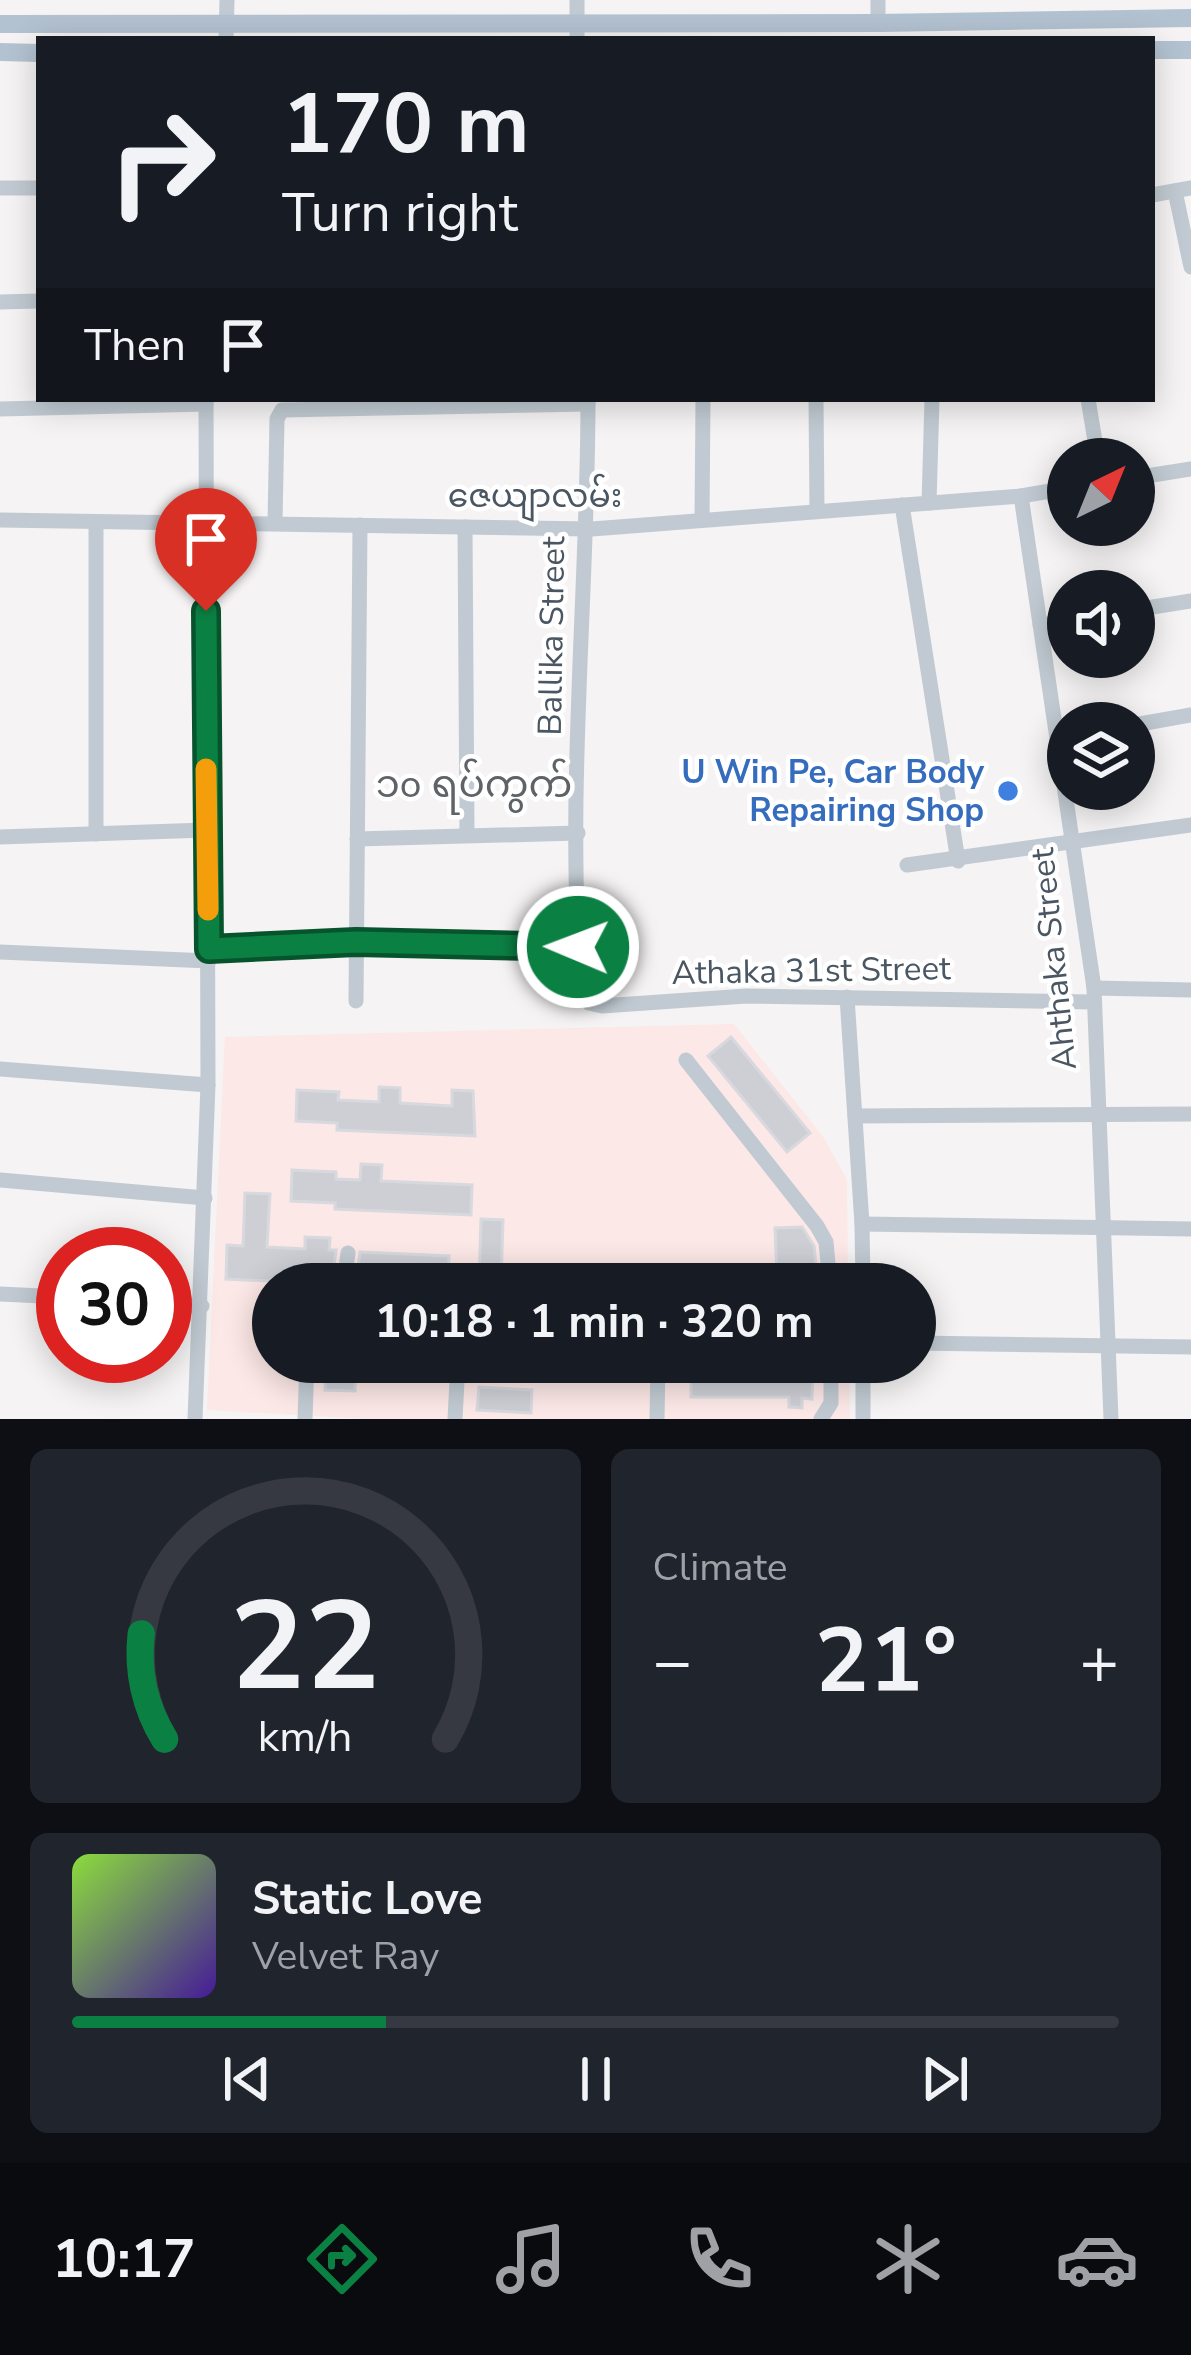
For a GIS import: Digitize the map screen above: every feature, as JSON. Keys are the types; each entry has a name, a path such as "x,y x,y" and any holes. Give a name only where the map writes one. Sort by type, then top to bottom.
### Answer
{"main road":[{"path":"0,24 226,31 878,23 928,31 1033,30 1191,18"},
{"path":"1155,50 1191,50"},
{"path":"0,52 36,52"}],"street":[{"path":"226,0 226,31"},
{"path":"577,0 577,30"},
{"path":"878,0 878,23"},
{"path":"0,188 36,188"},
{"path":"1183,189 1191,267"},
{"path":"0,302 36,301"},
{"path":"0,410 206,402 208,1085 195,1419"},
{"path":"275,523 282,410 329,403 458,402"},
{"name":"Ballika Street","path":"578,947 588,402"},
{"path":"702,520 703,402"},
{"path":"816,402 817,511"},
{"path":"929,503 932,402"},
{"path":"1088,402 1094,438"},
{"path":"1155,475 1191,469"},
{"name":"ဇေယျာလမ်း","path":"0,520 585,527 1047,492"},
{"name":"Ahthaka Street","path":"1021,496 1056,702"},
{"path":"902,505 958,860"},
{"path":"95,834 96,521"},
{"path":"356,1001 360,525"},
{"path":"465,527 467,836"},
{"path":"1155,607 1191,601"},
{"path":"1040,625 1047,624"},
{"path":"1155,721 1191,715"},
{"name":"Ahthaka Street","path":"1069,810 1094,995 1111,1419"},
{"path":"907,865 1191,825"},
{"path":"0,837 206,830"},
{"path":"357,839 578,833"},
{"path":"0,952 209,955 356,942 578,947"},
{"name":"Athaka 31st Street","path":"578,947 582,997 602,1006 746,996 1094,995 1191,990"},
{"path":"847,997 862,1263"},
{"path":"686,1060 817,1226 826,1242 828,1263"},
{"path":"0,1069 208,1085"},
{"path":"855,1116 1191,1114"},
{"path":"0,1180 205,1198"},
{"path":"862,1224 1191,1229"},
{"path":"347,1263 348,1253"},
{"path":"0,1294 36,1296"},
{"path":"192,1305 202,1306"},
{"path":"936,1342 1191,1348"},
{"path":"305,1419 306,1383"},
{"path":"455,1419 457,1383"},
{"path":"656,1419 657,1383"},
{"path":"821,1419 831,1403 831,1383"},
{"path":"863,1383 863,1419"}],"shaded area":[{"path":"734,1024 824,1138 847,1180 848,1263 252,1263 252,1383 849,1383 850,1419 371,1419 207,1410 225,1037"}],"building":[{"path":"731,1037 810,1133 787,1152 708,1056"},
{"path":"379,1087 400,1088 400,1103 452,1106 452,1090 473,1091 475,1136 337,1130 337,1123 296,1121 297,1090 339,1092 338,1100 379,1102"},
{"path":"361,1164 382,1165 381,1181 472,1185 471,1215 335,1209 335,1203 291,1201 292,1170 336,1172 336,1179 360,1180"},
{"path":"245,1193 270,1194 267,1247 305,1249 305,1237 330,1238 329,1250 336,1250 334,1263 252,1263 252,1280 226,1279 227,1245 243,1246"},
{"path":"481,1219 503,1220 502,1263 480,1263"},
{"path":"802,1227 814,1246 816,1263 776,1263 775,1228"},
{"path":"360,1252 449,1256 449,1263 359,1263"},
{"path":"325,1383 355,1383 355,1391 325,1390"},
{"path":"691,1383 812,1383 812,1399 802,1398 802,1408 789,1407 789,1397 691,1397"},
{"path":"479,1387 532,1390 531,1413 477,1410"}],"slow traffic":[{"path":"206,769 208,910"}],"place":[{"name":"U Win Pe, Car Body Repairing Shop","path":"1008,791"}],"district":[{"name":"၁o ရပ်ကွက်","path":"474,784"}],"route":[{"path":"206,611 209,949 356,942 578,947"}]}
